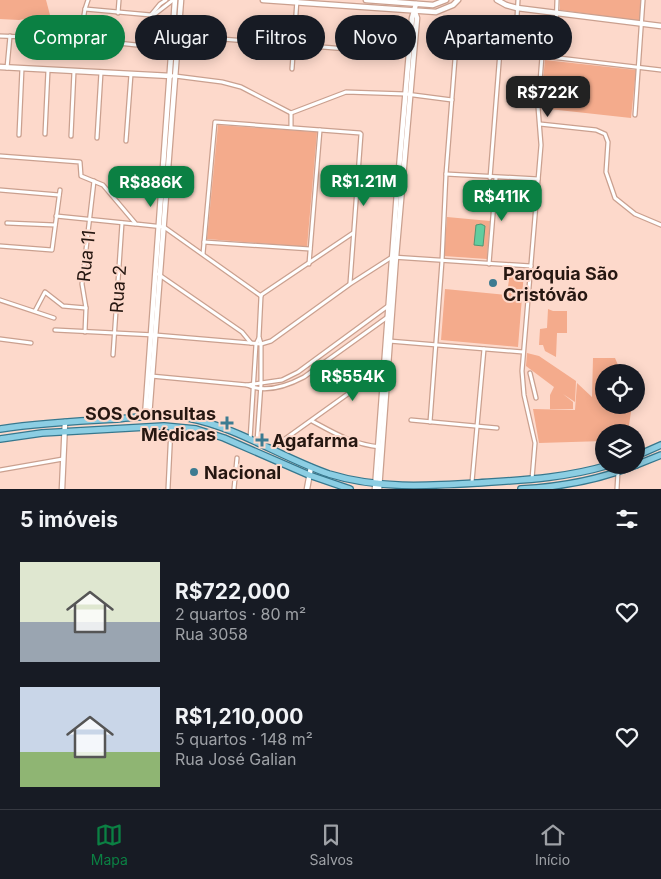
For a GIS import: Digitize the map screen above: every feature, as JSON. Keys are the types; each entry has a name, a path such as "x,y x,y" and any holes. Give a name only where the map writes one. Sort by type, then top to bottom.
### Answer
{"main road":[{"path":"0,429 65,422 177,416 200,420 340,478 377,487 532,479 570,475 595,469"},
{"path":"0,439 66,431 172,427 196,429 224,438 309,475 350,489"},
{"path":"645,452 661,445"},
{"path":"645,461 661,455"},
{"path":"522,489 572,484 610,474"}],"street":[{"path":"84,15 88,0"},
{"path":"118,13 119,0"},
{"path":"152,15 160,4 166,0"},
{"path":"152,15 174,0"},
{"path":"174,0 174,15"},
{"path":"178,15 181,0"},
{"path":"263,0 297,1 415,12 436,12 453,5 458,0"},
{"path":"366,0 416,2 433,5 446,0"},
{"path":"498,0 502,4 517,8 661,26"},
{"path":"517,15 518,0"},
{"path":"557,13 558,0"},
{"path":"635,115 643,0"},
{"path":"296,15 297,1"},
{"path":"414,15 416,2"},
{"path":"85,9 140,15"},
{"path":"0,36 15,36"},
{"path":"7,68 10,36"},
{"path":"147,417 173,60"},
{"path":"292,69 293,60"},
{"path":"377,487 389,364 388,316 411,60"},
{"path":"430,422 455,60"},
{"path":"490,178 499,60"},
{"path":"532,479 535,443 524,395 522,371 538,180 540,124 538,107 542,60"},
{"path":"572,60 661,70"},
{"path":"0,67 172,76 222,82 241,87 291,113 346,92 408,94 452,100"},
{"path":"19,135 22,68"},
{"path":"45,134 48,70"},
{"path":"70,136 74,71"},
{"path":"97,138 101,72"},
{"path":"126,142 131,74"},
{"path":"291,113 291,127"},
{"path":"203,254 215,122 361,133 350,284"},
{"path":"540,124 596,130 604,134 608,142 606,172 614,198 635,214 661,225"},
{"path":"309,264 320,130"},
{"path":"0,156 78,162 81,164 81,176 103,185 136,224"},
{"path":"446,174 538,180"},
{"path":"489,264 496,178"},
{"name":"Rua 11","path":"85,332 86,308 82,284 94,180"},
{"path":"0,190 59,195"},
{"path":"0,246 52,250 60,190"},
{"path":"56,216 162,227 261,296"},
{"path":"7,222 55,225"},
{"name":"Rua 2","path":"113,355 122,223"},
{"path":"261,296 354,232"},
{"path":"204,242 310,249"},
{"path":"380,447 383,368 394,300 394,257"},
{"path":"54,330 153,335 261,344 271,341 350,284 394,257 532,266"},
{"path":"158,274 242,332 254,343"},
{"path":"35,312 45,292 64,306 86,308"},
{"path":"257,443 261,386 261,344 259,337 261,296"},
{"path":"0,300 54,318"},
{"path":"261,386 282,380 298,372 394,300"},
{"path":"150,375 254,386 286,386 304,377 393,313"},
{"path":"358,328 362,334"},
{"path":"250,440 254,386 254,343 259,337"},
{"path":"0,338 30,343"},
{"path":"388,341 523,352"},
{"path":"472,483 484,348"},
{"path":"314,360 318,367"},
{"path":"270,450 389,364"},
{"path":"530,373 536,398"},
{"path":"411,420 497,428"},
{"path":"312,421 340,437 358,444 380,447"},
{"path":"62,489 65,422"},
{"path":"168,489 172,427"},
{"path":"234,489 237,458"},
{"path":"0,470 64,459"},
{"path":"307,489 311,467"},
{"path":"617,489 618,474"}],"shaded area":[{"path":"0,0 46,0 50,15 15,15 15,20 0,19"},
{"path":"560,0 641,0 640,21 560,10"},
{"path":"545,60 636,70 631,118 540,108"},
{"path":"218,125 317,132 307,247 207,239"},
{"path":"447,217 490,221 487,259 444,256"},
{"path":"481,224 485,226 483,246 474,245 476,225"},
{"path":"510,271 524,272 518,347 441,340 445,289 507,295"},
{"path":"548,309 567,311 567,333 557,333 556,357 545,351 543,345 539,345 540,329 547,328"},
{"path":"527,353 539,356 576,381 575,402 563,394 573,402 573,409 550,409 550,395 554,387 526,366"},
{"path":"593,358 615,358 618,364 595,364 595,414 631,414 629,424 595,424 595,441 539,443 533,409 575,410 577,383 592,397"}],"place":[{"name":"Paróquia São Cristóvão","path":"493,283"},
{"name":"SOS Consultas Médicas","path":"227,423"},
{"name":"Agafarma","path":"262,440"},
{"name":"Nacional","path":"194,472"}]}
